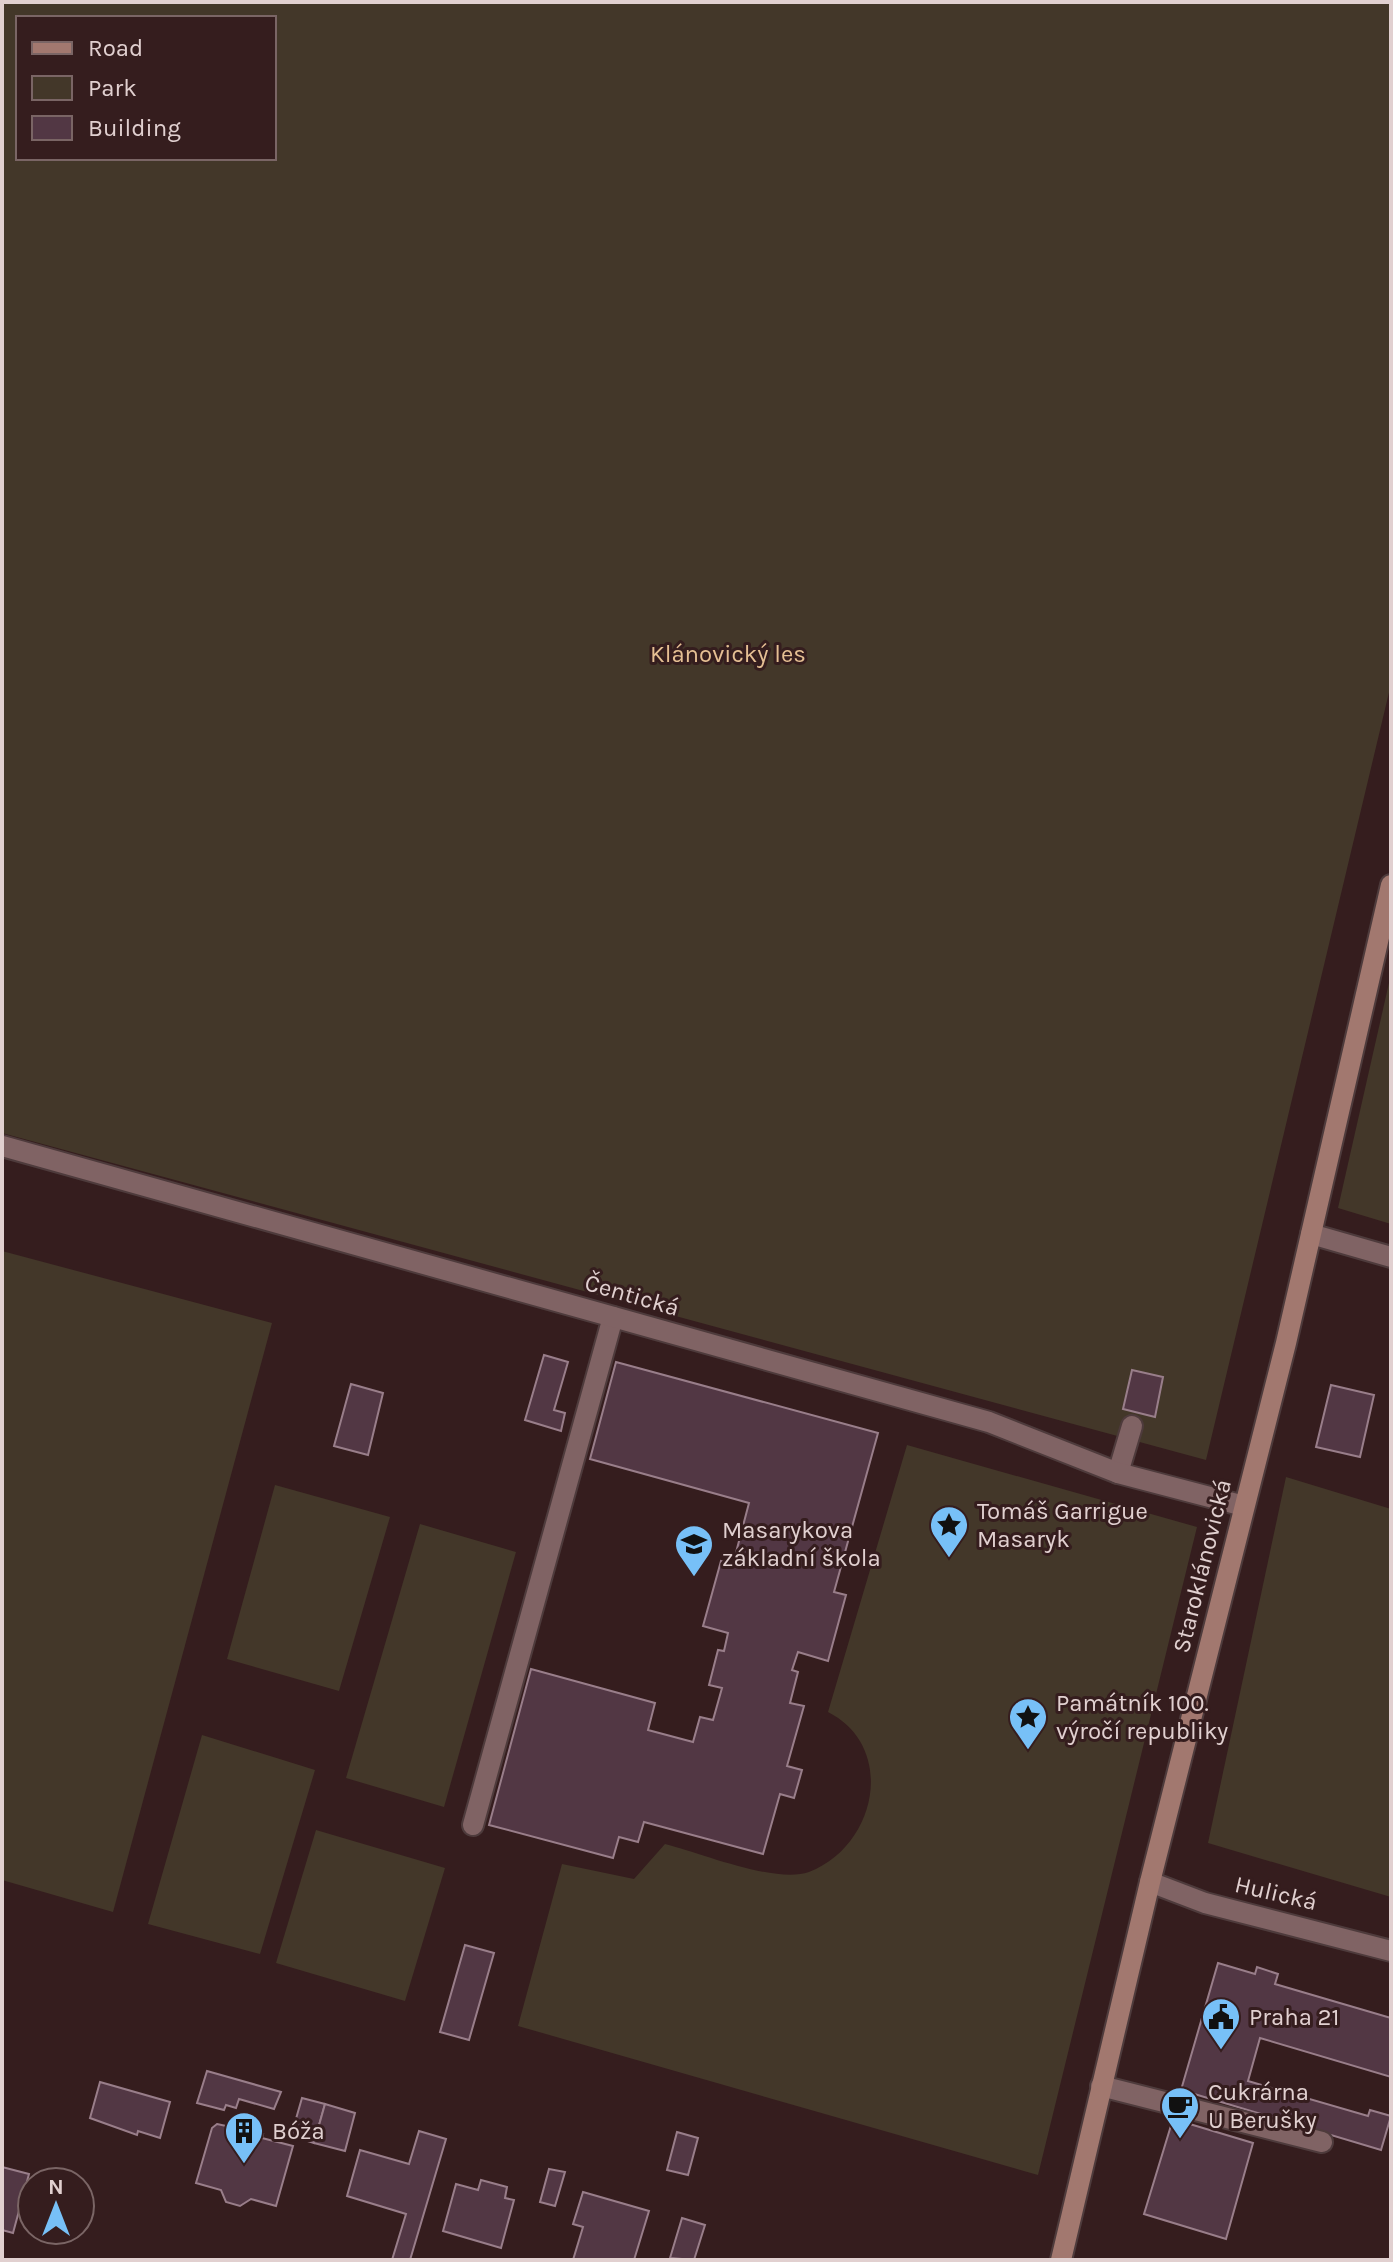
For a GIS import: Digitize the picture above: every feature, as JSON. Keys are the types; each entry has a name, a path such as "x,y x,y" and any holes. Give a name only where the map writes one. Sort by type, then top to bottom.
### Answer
{"street":[{"name":"Staroklánovická","path":"1061,2260 1150,1882 1311,1234 1391,885"},
{"name":"Čentická","path":"2,1146 989,1422 1118,1473 1244,1506"},
{"path":"1311,1234 1391,1257"},
{"path":"473,1825 613,1317"},
{"path":"1118,1473 1132,1426"},
{"name":"Hulická","path":"1150,1882 1205,1903 1391,1951"},
{"path":"1101,2086 1322,2142"}],"green space":[{"name":"Klánovický les","path":"2,2 1391,2 1391,684 1206,1460 2,1133"},
{"path":"1391,974 1391,1224 1338,1208"},
{"path":"2,1251 272,1323 113,1912 2,1880"},
{"path":"907,1445 1197,1527 1038,2175 518,2026 562,1864 634,1879 665,1844 758,1871 795,1875 809,1872 832,1859 850,1841 863,1819 870,1795 870,1771 864,1748 850,1728 828,1712"},
{"path":"1286,1477 1391,1509 1391,1897 1208,1843"},
{"path":"275,1485 390,1517 339,1691 227,1659"},
{"path":"420,1524 516,1552 444,1807 346,1778"},
{"path":"202,1735 315,1770 260,1954 148,1924"},
{"path":"316,1830 445,1868 405,2001 276,1963"}],"building":[{"path":"544,1355 568,1362 554,1410 565,1413 561,1431 525,1420"},
{"path":"616,1362 878,1433 834,1592 846,1595 828,1661 798,1652 792,1670 798,1672 790,1703 804,1706 787,1766 802,1770 794,1798 780,1794 763,1854 644,1822 638,1842 619,1837 613,1858 489,1825 531,1669 655,1703 648,1730 693,1742 700,1717 713,1720 722,1688 709,1685 718,1650 724,1651 728,1633 703,1626 721,1561 733,1564 749,1503 590,1459"},
{"path":"1132,1370 1163,1377 1155,1417 1123,1409"},
{"path":"351,1384 383,1393 368,1455 334,1446"},
{"path":"1331,1385 1374,1395 1360,1457 1316,1447"},
{"path":"465,1945 494,1953 469,2040 440,2032"},
{"path":"1218,1963 1255,1974 1257,1967 1278,1974 1275,1984 1391,2018 1391,2077 1260,2038 1248,2081 1368,2116 1370,2110 1391,2116 1381,2150 1181,2090"},
{"path":"207,2071 281,2092 274,2109 239,2099 236,2108 226,2105 224,2110 197,2103"},
{"path":"100,2082 170,2102 160,2138 138,2131 137,2135 90,2118"},
{"path":"302,2098 325,2104 314,2143 291,2136"},
{"path":"325,2104 355,2113 345,2151 314,2143"},
{"path":"1173,2119 1253,2143 1226,2239 1144,2214"},
{"name":"Bóža","path":"217,2124 263,2134 262,2138 293,2146 276,2206 251,2199 240,2206 226,2202 221,2190 196,2183 212,2128"},
{"path":"419,2131 446,2139 410,2260 392,2260 406,2214 347,2196 360,2150 409,2164"},
{"path":"677,2132 698,2138 688,2175 667,2170"},
{"path":"2,2167 16,2171 16,2222 13,2233 2,2230"},
{"path":"549,2169 565,2172 555,2206 540,2202"},
{"path":"481,2180 507,2187 505,2198 514,2200 501,2248 443,2231 456,2184 478,2190"},
{"path":"583,2192 649,2211 634,2260 573,2260 583,2227 573,2224"},
{"path":"682,2218 705,2225 694,2260 670,2258"}],"place":[{"name":"Tomáš Garrigue Masaryk","path":"949,1559"},
{"name":"Masarykova základní škola","path":"694,1578"},
{"name":"Památník 100. výročí republiky","path":"1028,1751"},
{"name":"Praha 21","path":"1221,2051"},
{"name":"Cukrárna U Berušky","path":"1180,2140"},
{"name":"Bóža","path":"244,2165"}]}
